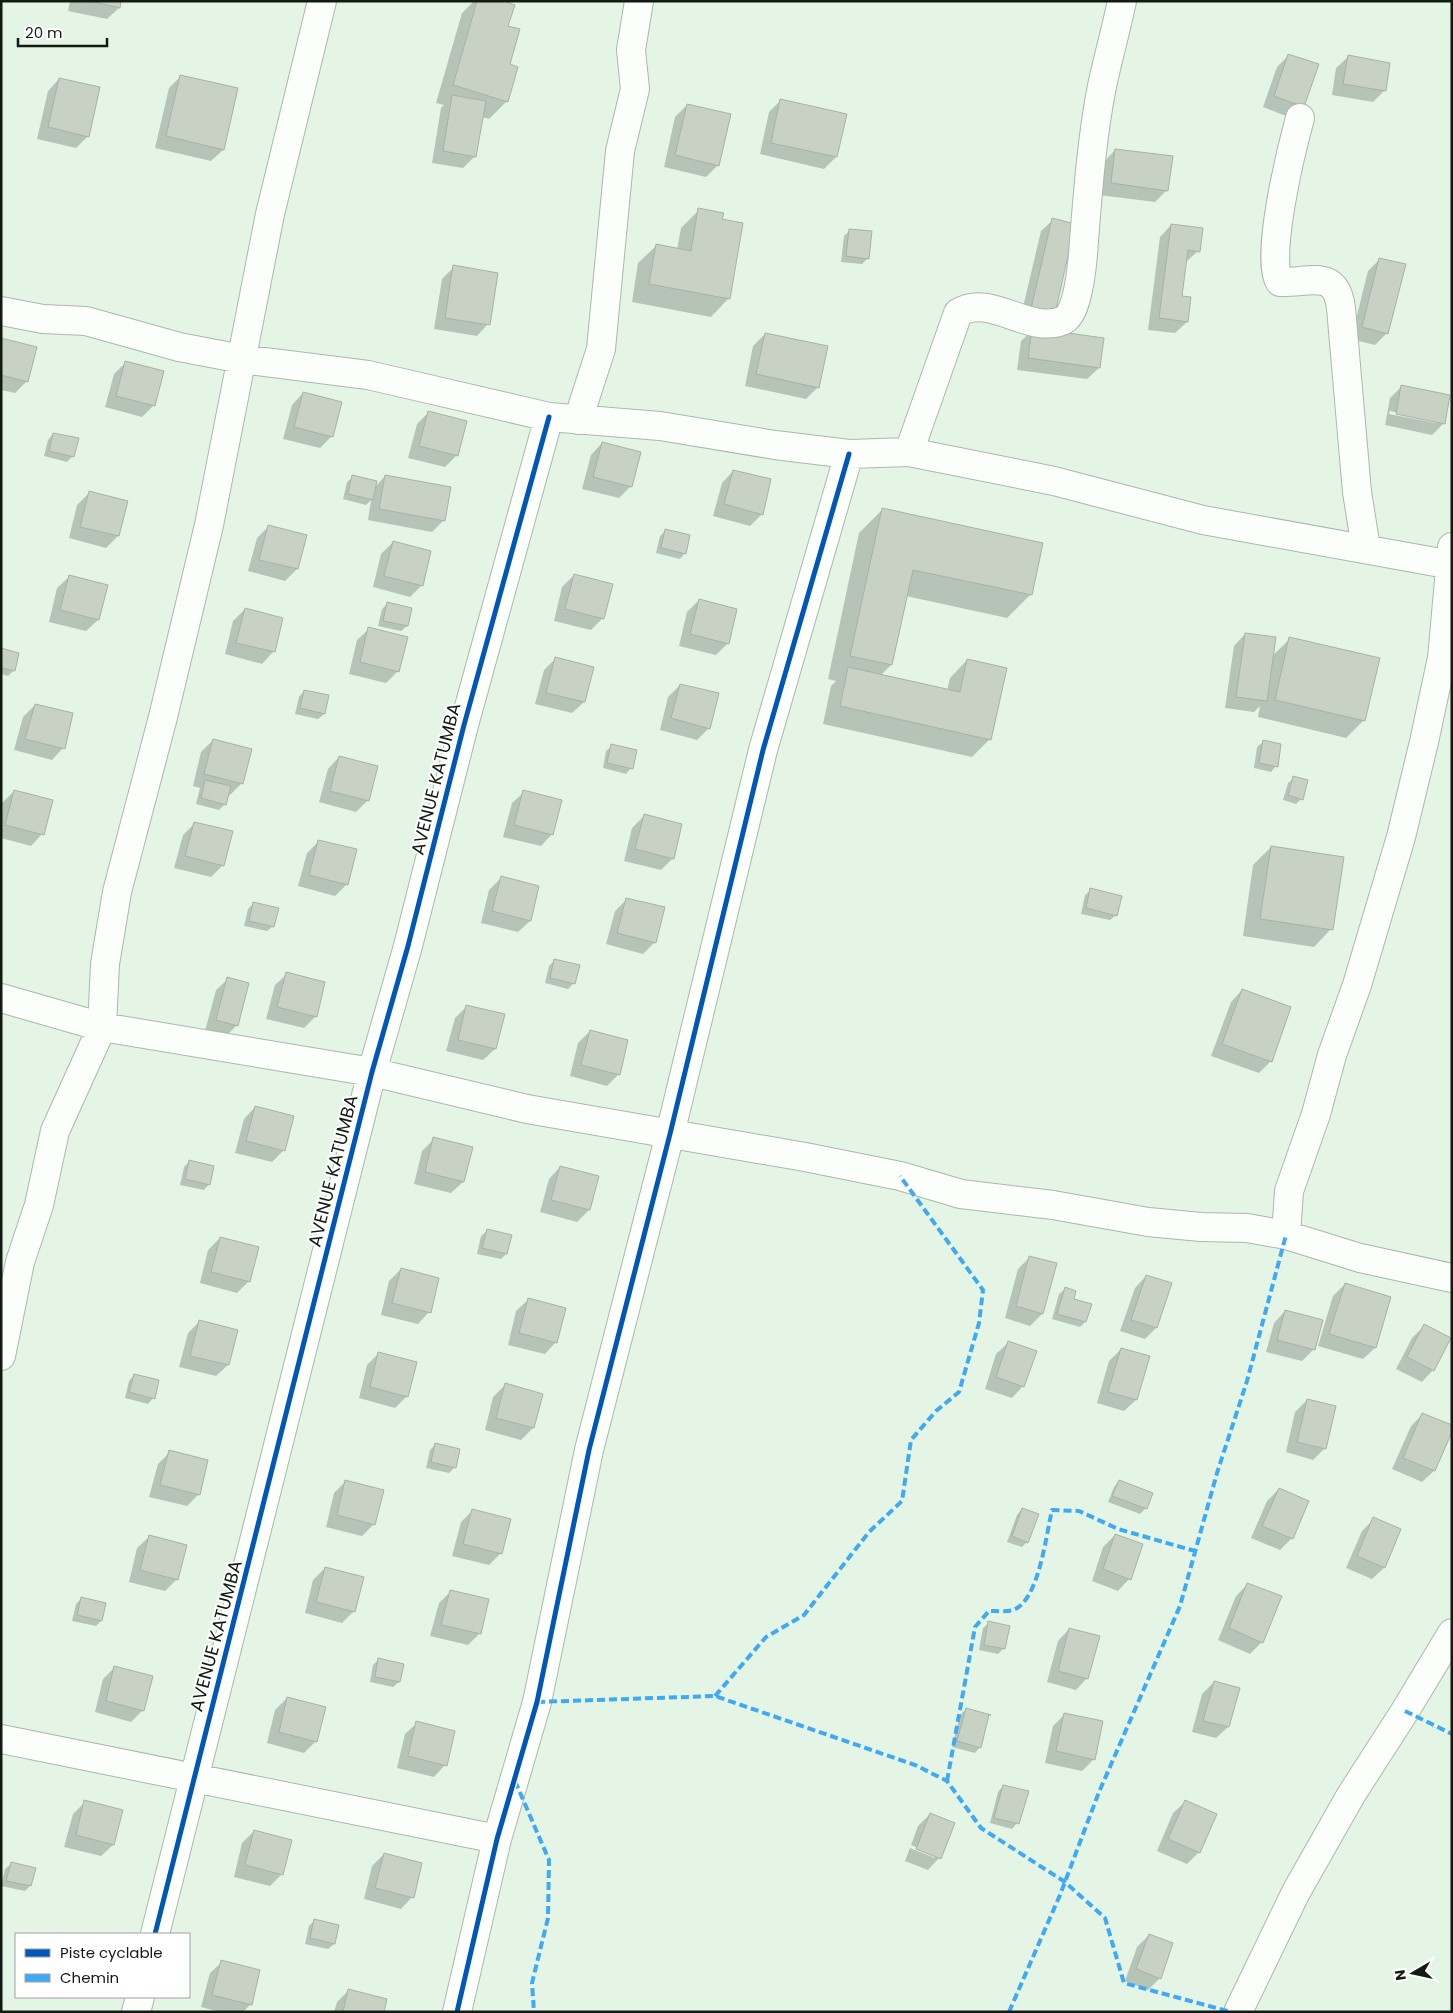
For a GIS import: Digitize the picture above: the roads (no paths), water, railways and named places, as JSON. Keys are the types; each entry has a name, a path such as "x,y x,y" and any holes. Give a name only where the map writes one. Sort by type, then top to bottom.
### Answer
{"street":[{"path":"1,1356 20,1262 40,1205 55,1132 102,1027 105,964 117,892 163,717 209,525 270,214 322,1"},
{"path":"578,420 601,349 620,151 635,88 631,50 639,1"},
{"path":"909,452 958,313 973,306 988,308 1039,322 1065,320 1072,313 1082,270 1088,194 1102,87 1122,1"},
{"path":"1300,118 1288,163 1278,233 1276,270 1280,282 1318,280 1331,283 1337,288 1341,308 1357,492 1366,548"},
{"path":"1,311 43,319 86,321 179,347 242,359 368,375 549,417 660,426 774,445 849,454 909,452 1054,481 1203,520 1452,565"},
{"name":"AVENUE KATUMBA","path":"155,1933 278,1453 372,1072 408,946 464,725 549,417"},
{"path":"457,2012 497,1839 537,1702 589,1450 670,1134 763,750 849,454"},
{"path":"1286,1235 1289,1191 1316,1114 1332,1055 1357,985 1401,837 1424,742 1442,658 1452,565 1452,547"},
{"path":"1,998 102,1027 372,1072 527,1109 805,1157 900,1176 961,1194 1054,1205 1148,1222 1201,1227 1247,1228 1286,1235 1360,1258 1452,1278"},
{"path":"1238,2012 1296,1892 1351,1795 1452,1633"},
{"path":"1,1739 194,1776 497,1839"},
{"path":"136,2012 140,1998"}]}
